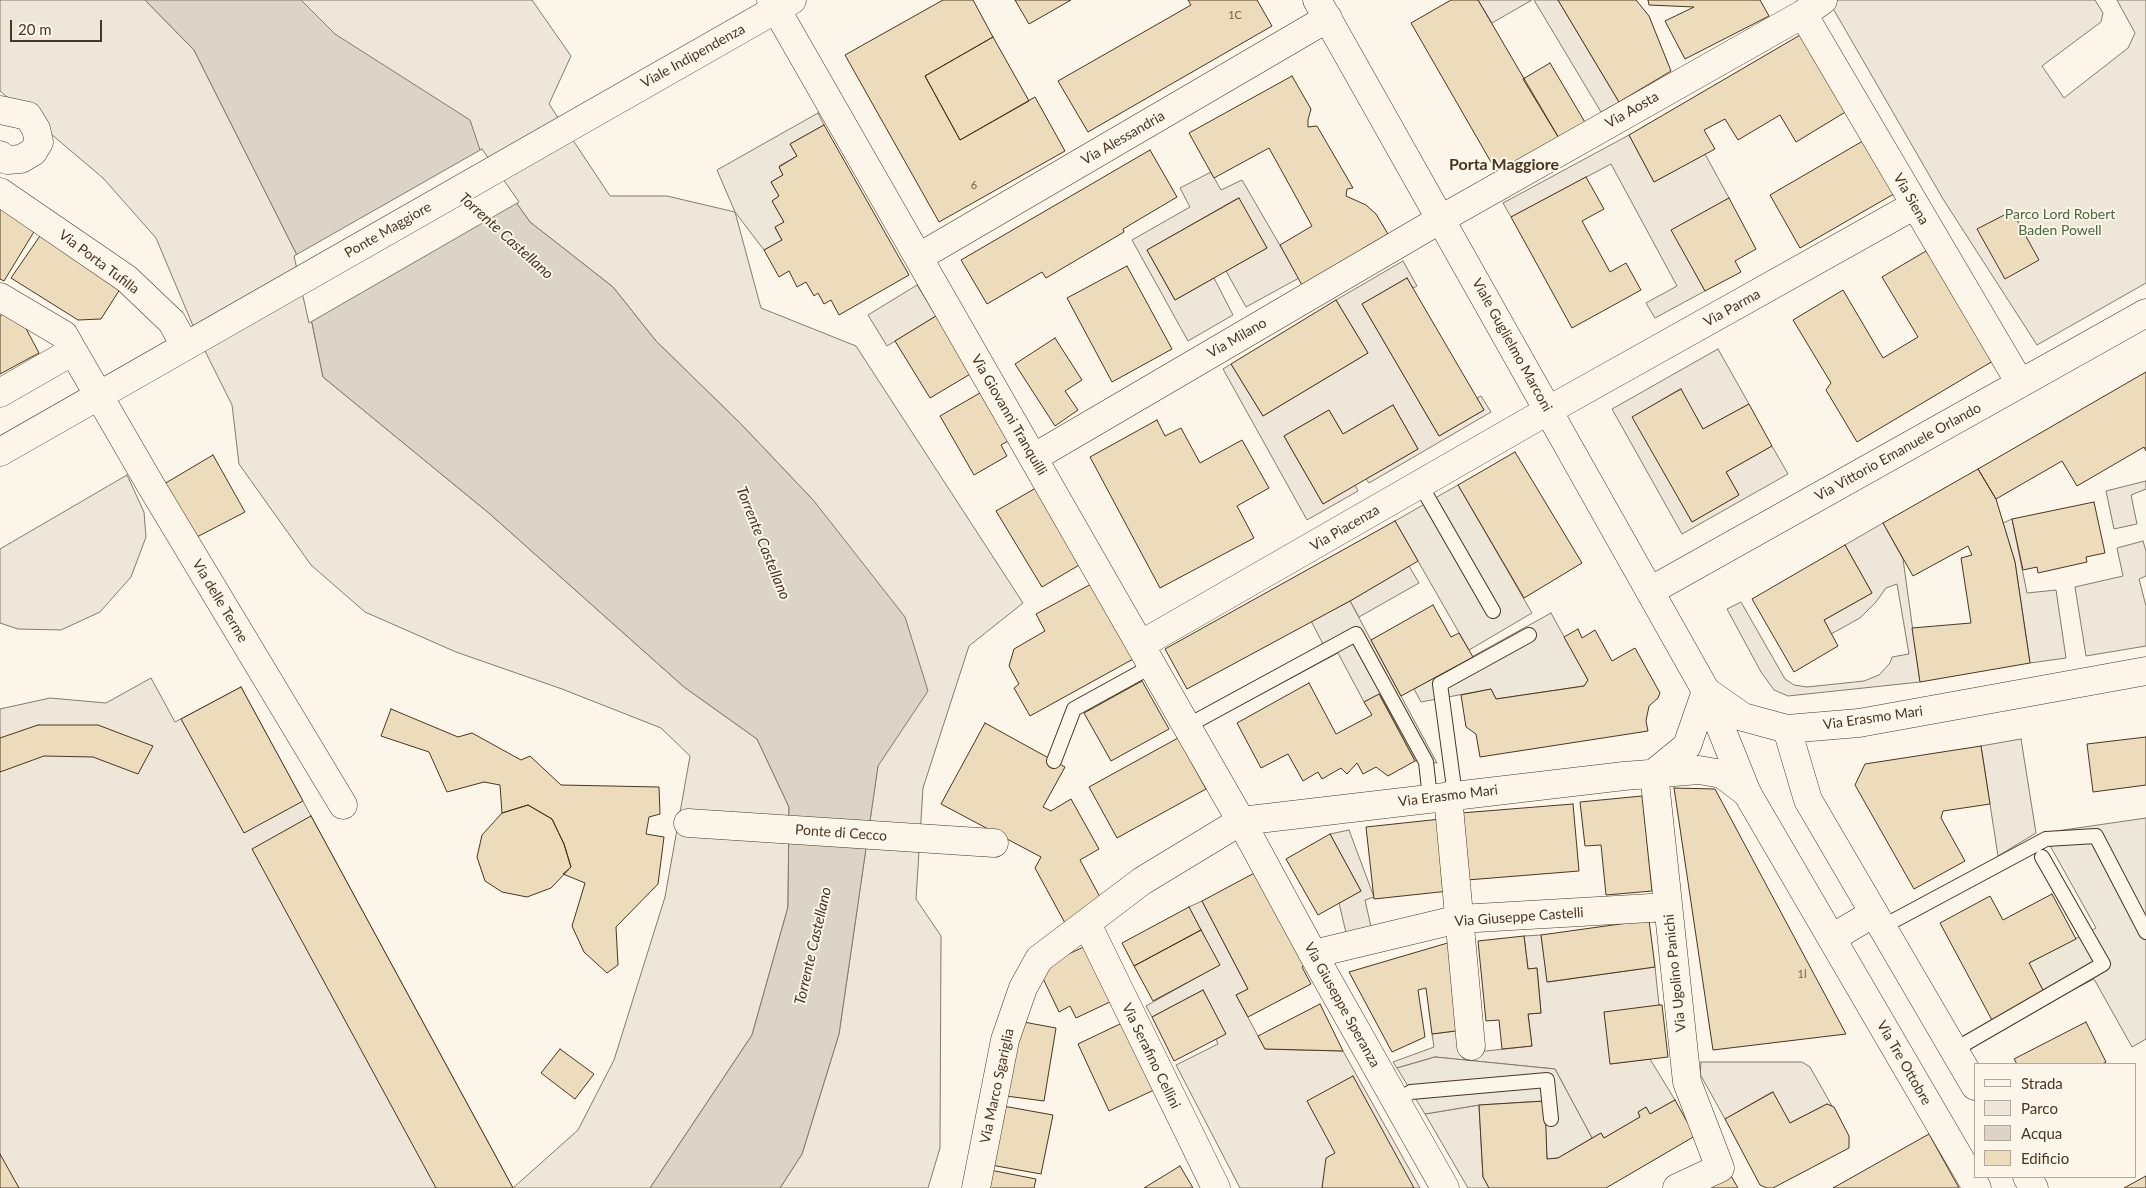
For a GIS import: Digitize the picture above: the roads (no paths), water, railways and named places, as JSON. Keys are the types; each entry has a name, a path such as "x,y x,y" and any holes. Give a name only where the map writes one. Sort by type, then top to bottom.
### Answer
{"street":[{"name":"Viale Indipendenza","path":"594,112 780,3"},
{"name":"Via Giovanni Tranquilli","path":"780,3 918,257 1241,821"},
{"name":"Via Siena","path":"1813,7 1915,205 2020,383"},
{"name":"Via Aosta","path":"1441,219 1813,7"},
{"name":"Via Alessandria","path":"918,257 1322,9"},
{"name":"Viale Guglielmo Marconi","path":"1322,9 1706,691"},
{"path":"0,110 28,116 36,129 40,142 33,152 21,159 7,160 0,155"},
{"name":"Ponte Maggiore","path":"0,452 594,112"},
{"name":"Via Porta Tufilla","path":"0,192 126,279 172,322 197,340"},
{"name":"Via Parma","path":"1549,410 1915,205"},
{"name":"Via Milano","path":"1033,458 1441,219"},
{"name":"Via delle Terme","path":"0,297 64,334 98,396 343,805"},
{"name":"Via Vittorio Emanuele Orlando","path":"1650,591 2146,313"},
{"path":"0,393 73,351"},
{"name":"Via Piacenza","path":"1146,656 1420,484 1549,410"},
{"name":"Via Erasmo Mari","path":"1706,691 1743,718 1787,729 1859,723 2146,671"},
{"path":"1654,773 1687,746 1706,691"},
{"name":"Via Tre Ottobre","path":"1706,691 1747,793 1977,1188"},
{"path":"1787,729 1808,800 1974,1084"},
{"name":"Via Erasmo Mari","path":"1241,821 1445,796 1654,773 1698,770 1722,774 1747,793"},
{"name":"Via Ugolino Panichi","path":"1654,773 1687,1082 1720,1168 1677,1188"},
{"path":"1445,796 1471,1046"},
{"name":"Via Marco Sgariglia","path":"976,1188 1005,1040 1023,988 1039,959 1142,881 1241,821"},
{"name":"Via Giuseppe Speranza","path":"1241,821 1313,954 1445,1188"},
{"name":"Ponte di Cecco","path":"688,823 994,843"},
{"name":"Via Giuseppe Castelli","path":"1313,954 1459,919 1668,907"},
{"path":"1832,938 1878,920"},
{"name":"Via Serafino Cellini","path":"1087,924 1216,1188"}],"lane":[{"path":"1420,484 1493,612"},
{"path":"1187,726 1356,634 1445,796"},
{"path":"1445,796 1440,684 1529,635"},
{"path":"1054,761 1074,709 1146,656"},
{"path":"1878,920 2046,839 2096,836 2146,932"},
{"path":"1954,1050 2103,964 2042,856"},
{"path":"1396,1101 1411,1092 1547,1080 1551,1119"}],"water":[{"name":"Torrente Castellano","path":"145,0 301,0 335,34 470,120 481,153 530,222 613,287 656,341 741,424 814,501 905,617 928,691 878,766 839,1034 802,1154 780,1188 650,1188 752,1035 788,907 789,807 757,739 684,687 490,514 323,377 299,259 194,50"}],"district":[{"name":"Porta Maggiore","path":"1504,165"}],"park label":[{"name":"Parco Lord Robert Baden Powell","path":"2060,222"}]}
